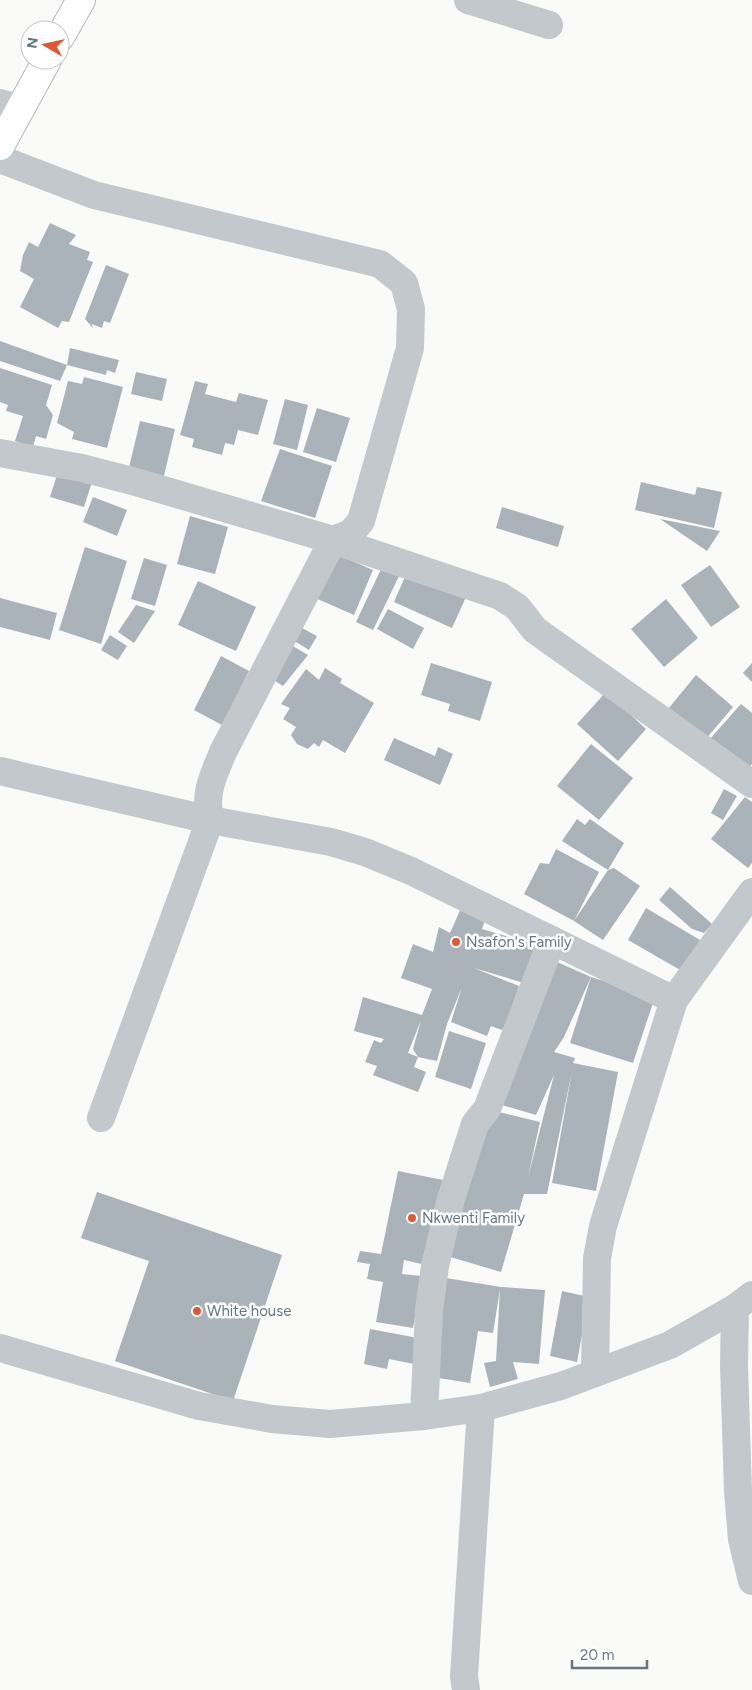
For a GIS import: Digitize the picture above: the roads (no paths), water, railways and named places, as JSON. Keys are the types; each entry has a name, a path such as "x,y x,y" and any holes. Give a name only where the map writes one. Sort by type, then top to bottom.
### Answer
{"main road":[{"path":"70,20 81,0"},
{"path":"0,146 10,105 39,70"}],"street":[{"path":"468,0 550,25"},
{"path":"0,159 94,195 380,264 404,282 412,309 410,348 361,521 351,533 333,540 223,752 209,785 207,808 210,820 101,1118"},
{"path":"0,453 82,468 136,482 333,540 500,596 517,607 535,630 752,784"},
{"path":"0,771 210,820 331,842 365,852 411,871 674,1000"},
{"path":"595,1373 597,1258 603,1226 674,1000 752,892"},
{"path":"424,1416 429,1310 435,1266 451,1199 475,1124 487,1108 552,940"},
{"path":"0,1348 199,1406 272,1419 330,1424 424,1416 481,1408 561,1386 670,1345 744,1302"},
{"path":"744,1302 734,1366 738,1491 742,1539 752,1581"},
{"path":"466,1690 464,1676 481,1408"}],"place":[{"name":"Nsafon's Family","path":"456,942"},
{"name":"Nkwenti Family","path":"412,1218"},
{"name":"White house","path":"197,1311"}]}
